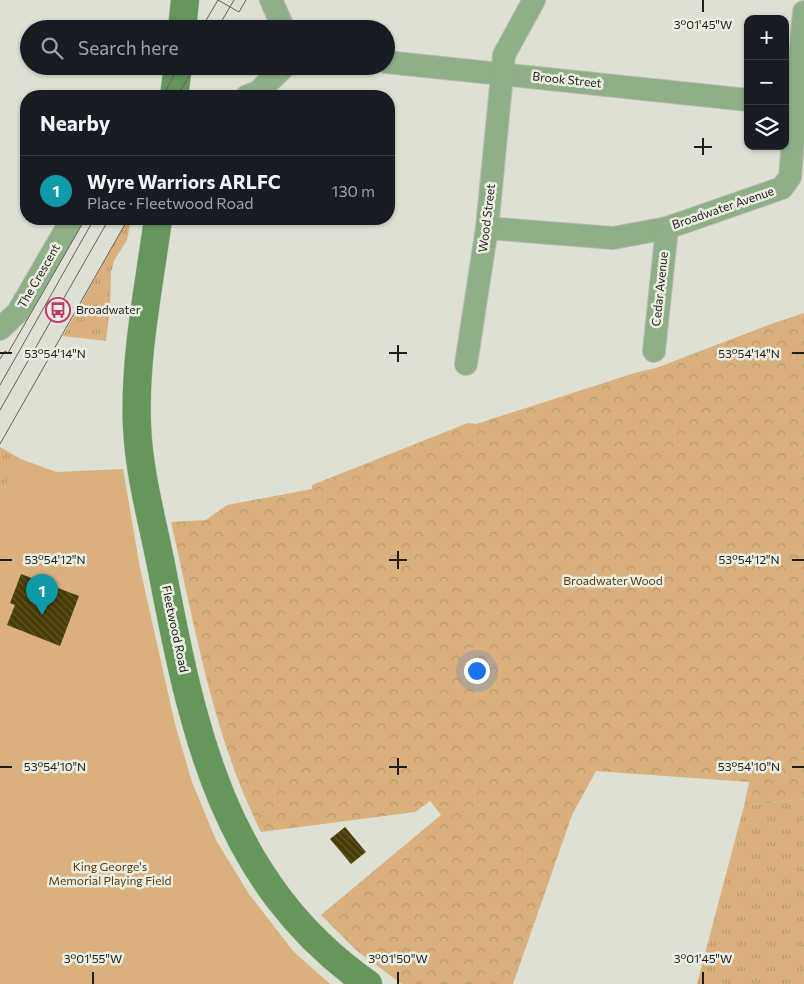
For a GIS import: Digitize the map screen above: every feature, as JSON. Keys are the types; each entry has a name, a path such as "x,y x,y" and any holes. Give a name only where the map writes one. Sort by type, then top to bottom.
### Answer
{"street":[{"path":"183,20 186,0"},
{"path":"271,0 280,20"},
{"name":"Wood Street","path":"466,364 487,228 504,55 534,0"},
{"name":"Broadwater Avenue","path":"487,228 613,238 667,228 793,189 790,176 791,105 804,12"},
{"name":"Brook Street","path":"395,63 502,72 744,100"},
{"path":"175,90 177,75"},
{"path":"260,90 276,75"},
{"name":"The Crescent","path":"0,329 18,312 69,225"},
{"name":"Fleetwood Road","path":"157,225 140,359 137,428 142,473 191,705 212,775 234,828 252,861 289,911 325,948 368,984"},
{"name":"Cedar Avenue","path":"654,351 667,228"}],"green space":[{"path":"125,225 130,225 127,240 114,261 111,272 110,308 106,341 63,336"},
{"name":"Broadwater Wood","path":"804,313 804,799 744,806 749,782 596,771 572,815 513,984 402,984 357,951 321,915 441,815 430,801 415,812 261,832 244,795 218,719 197,640 171,522 206,520 227,505 312,489 312,485 468,423 476,424 638,372 656,368"},
{"path":"0,447 21,459 0,494"},
{"name":"King George's Memorial Playing Field","path":"21,459 56,472 123,469 140,568 175,724 192,782 216,840 249,894 294,952 330,984 0,984 0,494"},
{"path":"804,799 804,984 697,984 744,806"}],"building":[{"path":"21,574 79,596 60,646 7,625 15,605 10,603"},
{"path":"345,827 366,852 351,864 330,839"}],"tram line":[{"path":"218,0 239,12 246,0"},
{"path":"206,20 218,0"},
{"path":"222,20 234,0"},
{"path":"166,90 174,75"},
{"path":"181,90 190,75"},
{"path":"0,359 5,351 8,353 82,225"},
{"path":"0,385 91,225"},
{"path":"0,410 106,225"},
{"path":"0,444 125,225"}],"place":[{"name":"Broadwater","path":"58,310"},
{"name":"Wyre Warriors ARLFC","path":"42,615"}]}
